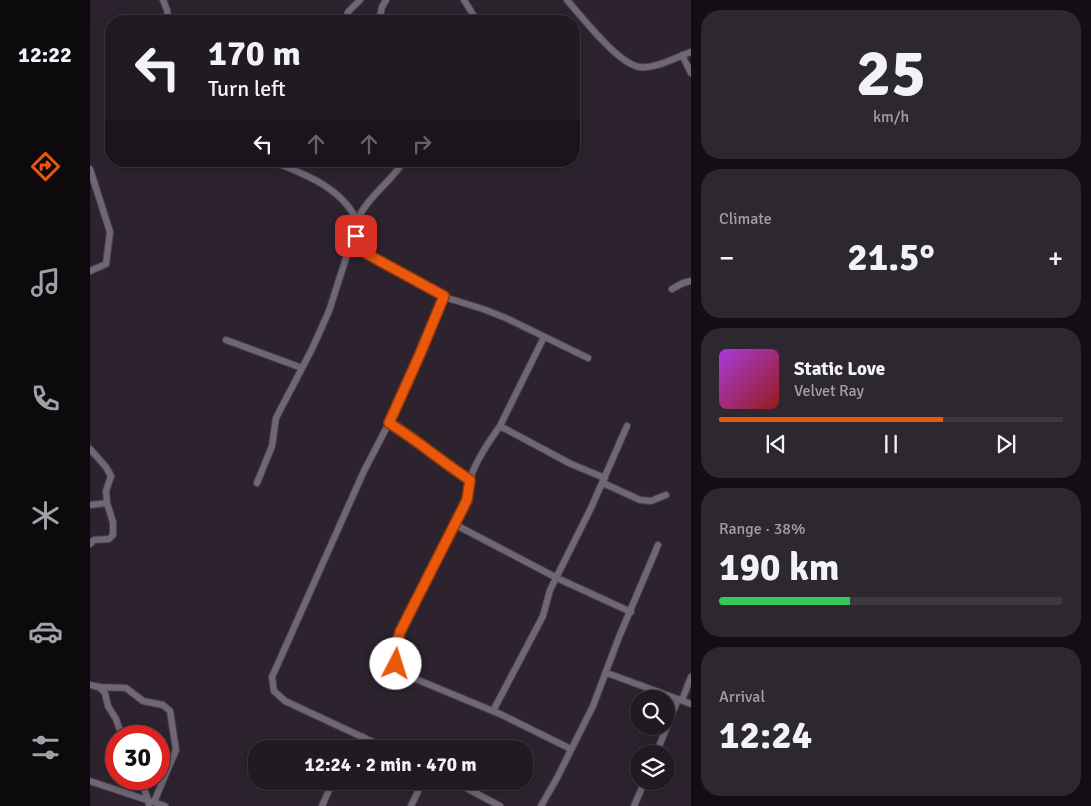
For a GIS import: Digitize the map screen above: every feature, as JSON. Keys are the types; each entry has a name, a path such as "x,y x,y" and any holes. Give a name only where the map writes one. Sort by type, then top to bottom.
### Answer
{"street":[{"path":"163,0 168,15"},
{"path":"347,15 360,0"},
{"path":"380,15 386,0"},
{"path":"464,0 473,15"},
{"path":"567,0 614,52 631,64 640,67 652,66 691,52"},
{"path":"682,55 691,73"},
{"path":"288,167 324,184 345,203 357,221"},
{"path":"257,483 272,446 276,418 329,311 347,255 356,236 357,221 364,207 400,167"},
{"path":"90,169 110,232 106,264 90,270"},
{"path":"356,236 359,245 367,254 444,296 483,308 588,358"},
{"path":"672,289 691,281"},
{"path":"369,740 285,701 274,691 272,677 364,471 389,423 444,296"},
{"path":"544,337 500,426 491,438 470,480 467,500 400,632 395,652 396,664 406,675 493,711 571,750"},
{"path":"226,340 302,368"},
{"path":"389,423 470,480"},
{"path":"500,426 640,500 651,501 666,495"},
{"path":"493,711 543,616 550,590 604,480 627,426"},
{"path":"90,448 111,476 106,491 107,503 113,522 113,535 109,539 94,540 90,544"},
{"path":"90,505 107,503"},
{"path":"454,524 557,578 631,612"},
{"path":"541,806 571,750 607,673 619,637 658,545"},
{"path":"607,673 691,704"},
{"path":"660,745 691,677"},
{"path":"90,685 126,688 143,701 163,705 170,711 176,750 151,803"},
{"path":"99,687 105,692 108,706 118,725"},
{"path":"360,740 363,737"},
{"path":"90,781 151,803 165,806"},
{"path":"143,790 151,803"},
{"path":"322,806 329,790"},
{"path":"411,806 419,790"},
{"path":"470,790 499,806"},
{"path":"634,806 641,790"}],"route":[{"path":"356,236 359,245 367,254 420,285 444,296 389,423 470,480 470,491 467,500 400,632 395,652 396,664"}]}
